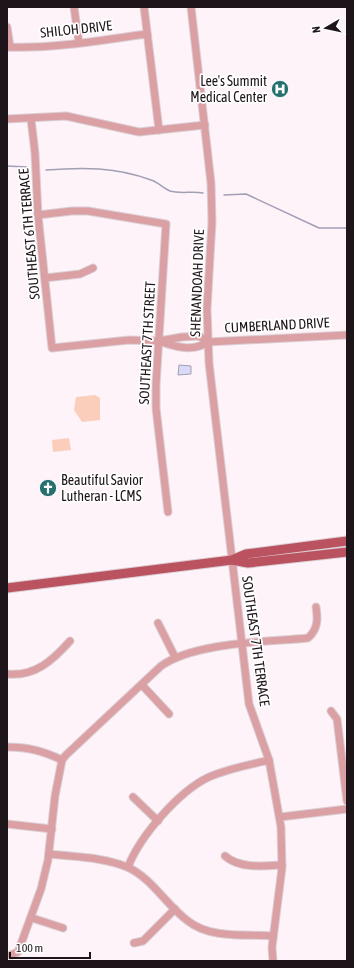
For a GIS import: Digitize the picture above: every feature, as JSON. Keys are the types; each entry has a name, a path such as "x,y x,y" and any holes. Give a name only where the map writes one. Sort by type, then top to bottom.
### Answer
{"main road":[{"path":"7,588 232,560 246,554 347,541"},
{"path":"232,560 248,563 347,552"}],"street":[{"path":"74,7 79,43"},
{"path":"144,7 159,130"},
{"name":"SHENANDOAH DRIVE","path":"191,7 211,183 212,222 206,309 208,342 232,560"},
{"path":"7,27 8,47"},
{"name":"SHILOH DRIVE","path":"8,47 79,43 147,34"},
{"path":"7,119 31,119 66,116 139,132 205,125"},
{"name":"SOUTHEAST 6TH TERRACE","path":"31,119 35,153 38,215 52,348"},
{"name":"SOUTHEAST 7TH STREET","path":"38,215 72,211 88,211 166,224 156,385 156,408 168,512"},
{"path":"45,278 80,274 93,268"},
{"name":"CUMBERLAND DRIVE","path":"159,341 182,336 199,336 208,342"},
{"name":"CUMBERLAND DRIVE","path":"52,348 129,340 159,341 180,347 199,348 208,342 347,336"},
{"name":"SOUTHEAST 7TH TERRACE","path":"232,560 249,704 269,760 280,817 282,865 273,936 273,961"},
{"path":"11,955 18,952 32,918 41,889 49,854 55,796 62,760 161,666 175,657 191,652 242,644 308,638 315,632 318,617 316,607"},
{"path":"158,623 175,657"},
{"path":"7,674 24,674 37,670 49,663 70,641"},
{"path":"142,685 169,714"},
{"path":"330,711 337,719 347,801"},
{"path":"7,747 25,747 42,751 62,760"},
{"path":"128,867 134,851 158,820 191,788 210,777 269,760"},
{"path":"133,798 158,820"},
{"path":"280,817 347,809"},
{"path":"7,824 52,829"},
{"path":"49,854 114,863 128,867 140,875 188,922 200,928 216,933 273,936"},
{"path":"225,856 235,862 248,865 282,865"},
{"path":"134,943 143,941 175,909"},
{"path":"32,918 63,928"}],"shaded area":[{"path":"95,395 100,398 100,420 82,422 74,410 76,397"},
{"path":"69,438 71,450 53,452 52,440"}],"water":[{"path":"179,365 191,366 191,374 178,375"}],"waterway":[{"path":"7,166 27,167"},
{"path":"46,170 73,168 112,170 151,180 170,191 203,193"},
{"path":"224,195 246,194 319,228 347,228"}],"place":[{"name":"Lee's Summit Medical Center","path":"280,89"},
{"name":"Beautiful Savior Lutheran - LCMS","path":"48,488"}]}
